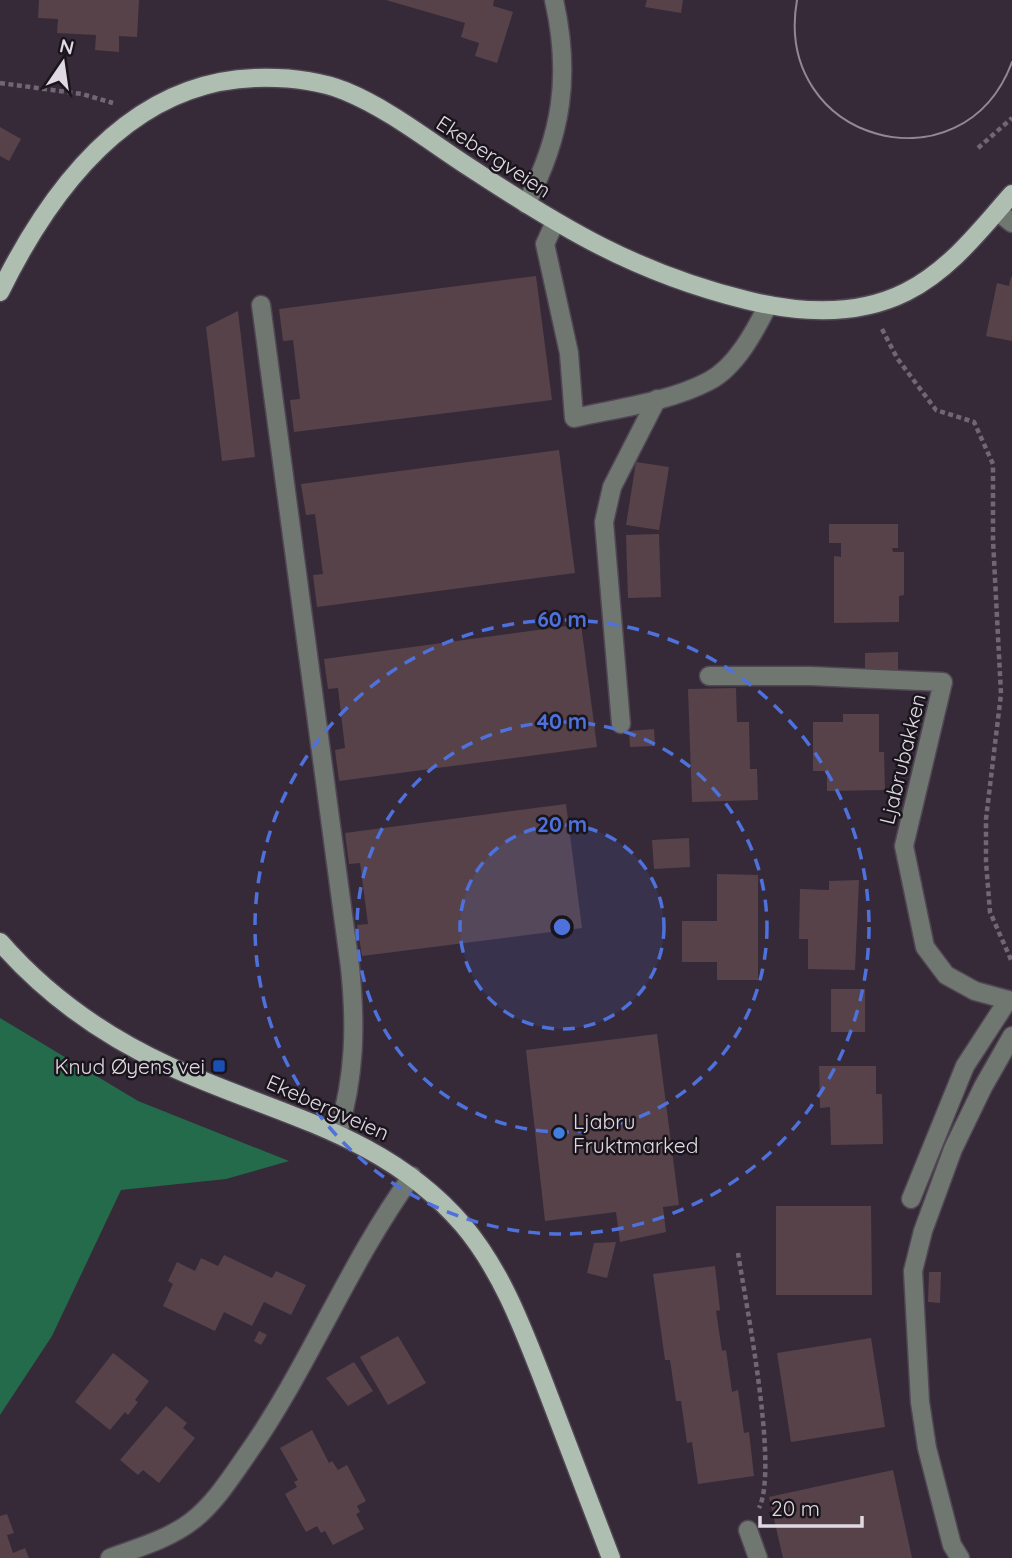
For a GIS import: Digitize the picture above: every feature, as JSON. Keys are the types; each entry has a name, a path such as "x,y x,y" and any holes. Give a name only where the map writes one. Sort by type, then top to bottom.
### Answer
{"main road":[{"name":"Ekebergveien","path":"0,292 48,209 113,134 165,99 200,85 241,78 298,79 346,92 596,247 639,266 714,292 768,305 836,310 892,299 927,280 948,264 1012,194"},
{"name":"Ekebergveien","path":"0,942 46,989 109,1035 171,1067 338,1133 383,1155 412,1176 463,1225 498,1278 530,1345 611,1558"}],"street":[{"path":"526,204 544,166 561,101 564,52 554,0"},
{"path":"997,212 1012,223"},
{"path":"555,222 545,244 569,353 574,418 657,399 710,381 731,363 757,328 768,305"},
{"path":"261,305 351,967 355,1039 353,1066 338,1133"},
{"path":"621,724 604,522 612,487 657,399"},
{"name":"Ljabrubakken","path":"709,676 810,676 943,682 904,846 925,947 934,963 946,975 975,992 1010,1001"},
{"path":"911,1199 965,1066 1010,1001"},
{"path":"960,1558 952,1545 927,1448 918,1376 914,1271 923,1231 953,1149 983,1087 1012,1036"},
{"path":"110,1558 167,1536 190,1523 209,1506 270,1423 383,1215 412,1176"},
{"path":"748,1530 758,1558"}],"path":[{"path":"0,83 82,94 109,102"},
{"path":"978,148 1012,117"},
{"path":"881,328 897,358 936,410 974,422 993,464 1001,694 986,818 986,862 990,912 1012,962"},
{"path":"738,1253 766,1450 765,1496 748,1530"}],"green space":[{"path":"0,1018 138,1101 289,1161 226,1179 121,1190 52,1336 0,1415"}],"building":[{"path":"39,0 139,0 137,37 119,36 119,52 95,50 96,35 57,33 58,19 38,18"},
{"path":"386,0 494,0 493,6 513,12 497,63 475,56 479,43 461,37 465,23"},
{"path":"647,0 683,0 681,13 645,7"},
{"path":"0,127 21,139 9,161 0,156"},
{"path":"536,276 552,400 294,432 290,400 300,399 293,340 283,341 279,309"},
{"path":"1011,277 1012,341 986,336 997,283 1009,286"},
{"path":"238,311 255,457 222,461 206,327"},
{"path":"559,450 575,573 317,607 313,575 323,574 315,514 306,515 301,484"},
{"path":"636,462 669,467 659,530 626,525"},
{"path":"829,524 898,524 898,548 892,548 893,552 904,552 904,595 899,596 899,622 834,623 834,556 841,557 841,543 829,543"},
{"path":"659,534 661,597 628,598 626,535"},
{"path":"581,624 597,747 339,781 335,750 345,748 338,688 328,689 324,659"},
{"path":"898,652 898,671 865,671 865,653"},
{"path":"736,688 737,722 749,722 750,769 757,769 758,800 692,802 688,689"},
{"path":"843,714 879,714 879,752 884,752 885,790 827,791 827,771 813,771 813,722 843,722"},
{"path":"654,729 655,746 630,747 629,731"},
{"path":"566,804 582,928 362,956 357,925 368,924 360,863 349,864 345,833"},
{"path":"689,838 690,867 654,869 652,840"},
{"path":"717,874 758,875 758,980 717,980 717,962 682,962 682,921 717,921"},
{"path":"859,880 855,970 808,969 808,939 799,939 800,889 829,890 829,881"},
{"path":"831,989 865,989 865,1032 831,1032"},
{"path":"657,1034 679,1205 663,1207 666,1232 620,1242 616,1212 545,1221 526,1050"},
{"path":"819,1066 876,1066 876,1094 882,1094 883,1144 831,1145 830,1107 820,1108"},
{"path":"776,1206 871,1206 872,1295 776,1295"},
{"path":"616,1242 607,1278 587,1273 594,1243"},
{"path":"224,1255 272,1278 276,1271 306,1285 291,1315 264,1302 252,1326 224,1312 215,1331 163,1306 173,1284 168,1281 177,1262 195,1271 201,1258 218,1266"},
{"path":"715,1266 720,1310 716,1311 722,1351 726,1350 732,1392 738,1390 744,1433 749,1432 754,1476 698,1484 692,1442 687,1443 681,1401 676,1401 670,1360 665,1360 653,1274"},
{"path":"929,1272 941,1272 940,1303 928,1302"},
{"path":"259,1331 267,1335 261,1345 254,1341"},
{"path":"398,1336 426,1383 388,1405 360,1357"},
{"path":"871,1338 885,1427 791,1442 777,1353"},
{"path":"113,1353 149,1381 128,1415 125,1412 110,1430 75,1402"},
{"path":"354,1362 373,1391 348,1406 326,1378"},
{"path":"166,1406 187,1423 183,1428 195,1438 159,1483 143,1470 138,1475 120,1460"},
{"path":"312,1430 329,1463 332,1461 338,1470 347,1465 366,1501 357,1506 360,1512 356,1514 364,1529 333,1545 325,1531 321,1533 317,1526 306,1532 285,1494 297,1487 294,1482 298,1480 280,1448"},
{"path":"893,1470 912,1558 783,1558 769,1497"},
{"path":"7,1514 14,1533 7,1535 13,1553 25,1548 29,1558 0,1558 0,1516"}],"tram line":[{"path":"797,0 797,49 813,88 841,117 877,134 916,138 954,128 988,103 1012,62"}],"place":[{"name":"Knud Øyens vei","path":"219,1066"},
{"name":"Ljabru Fruktmarked","path":"559,1133"}]}
